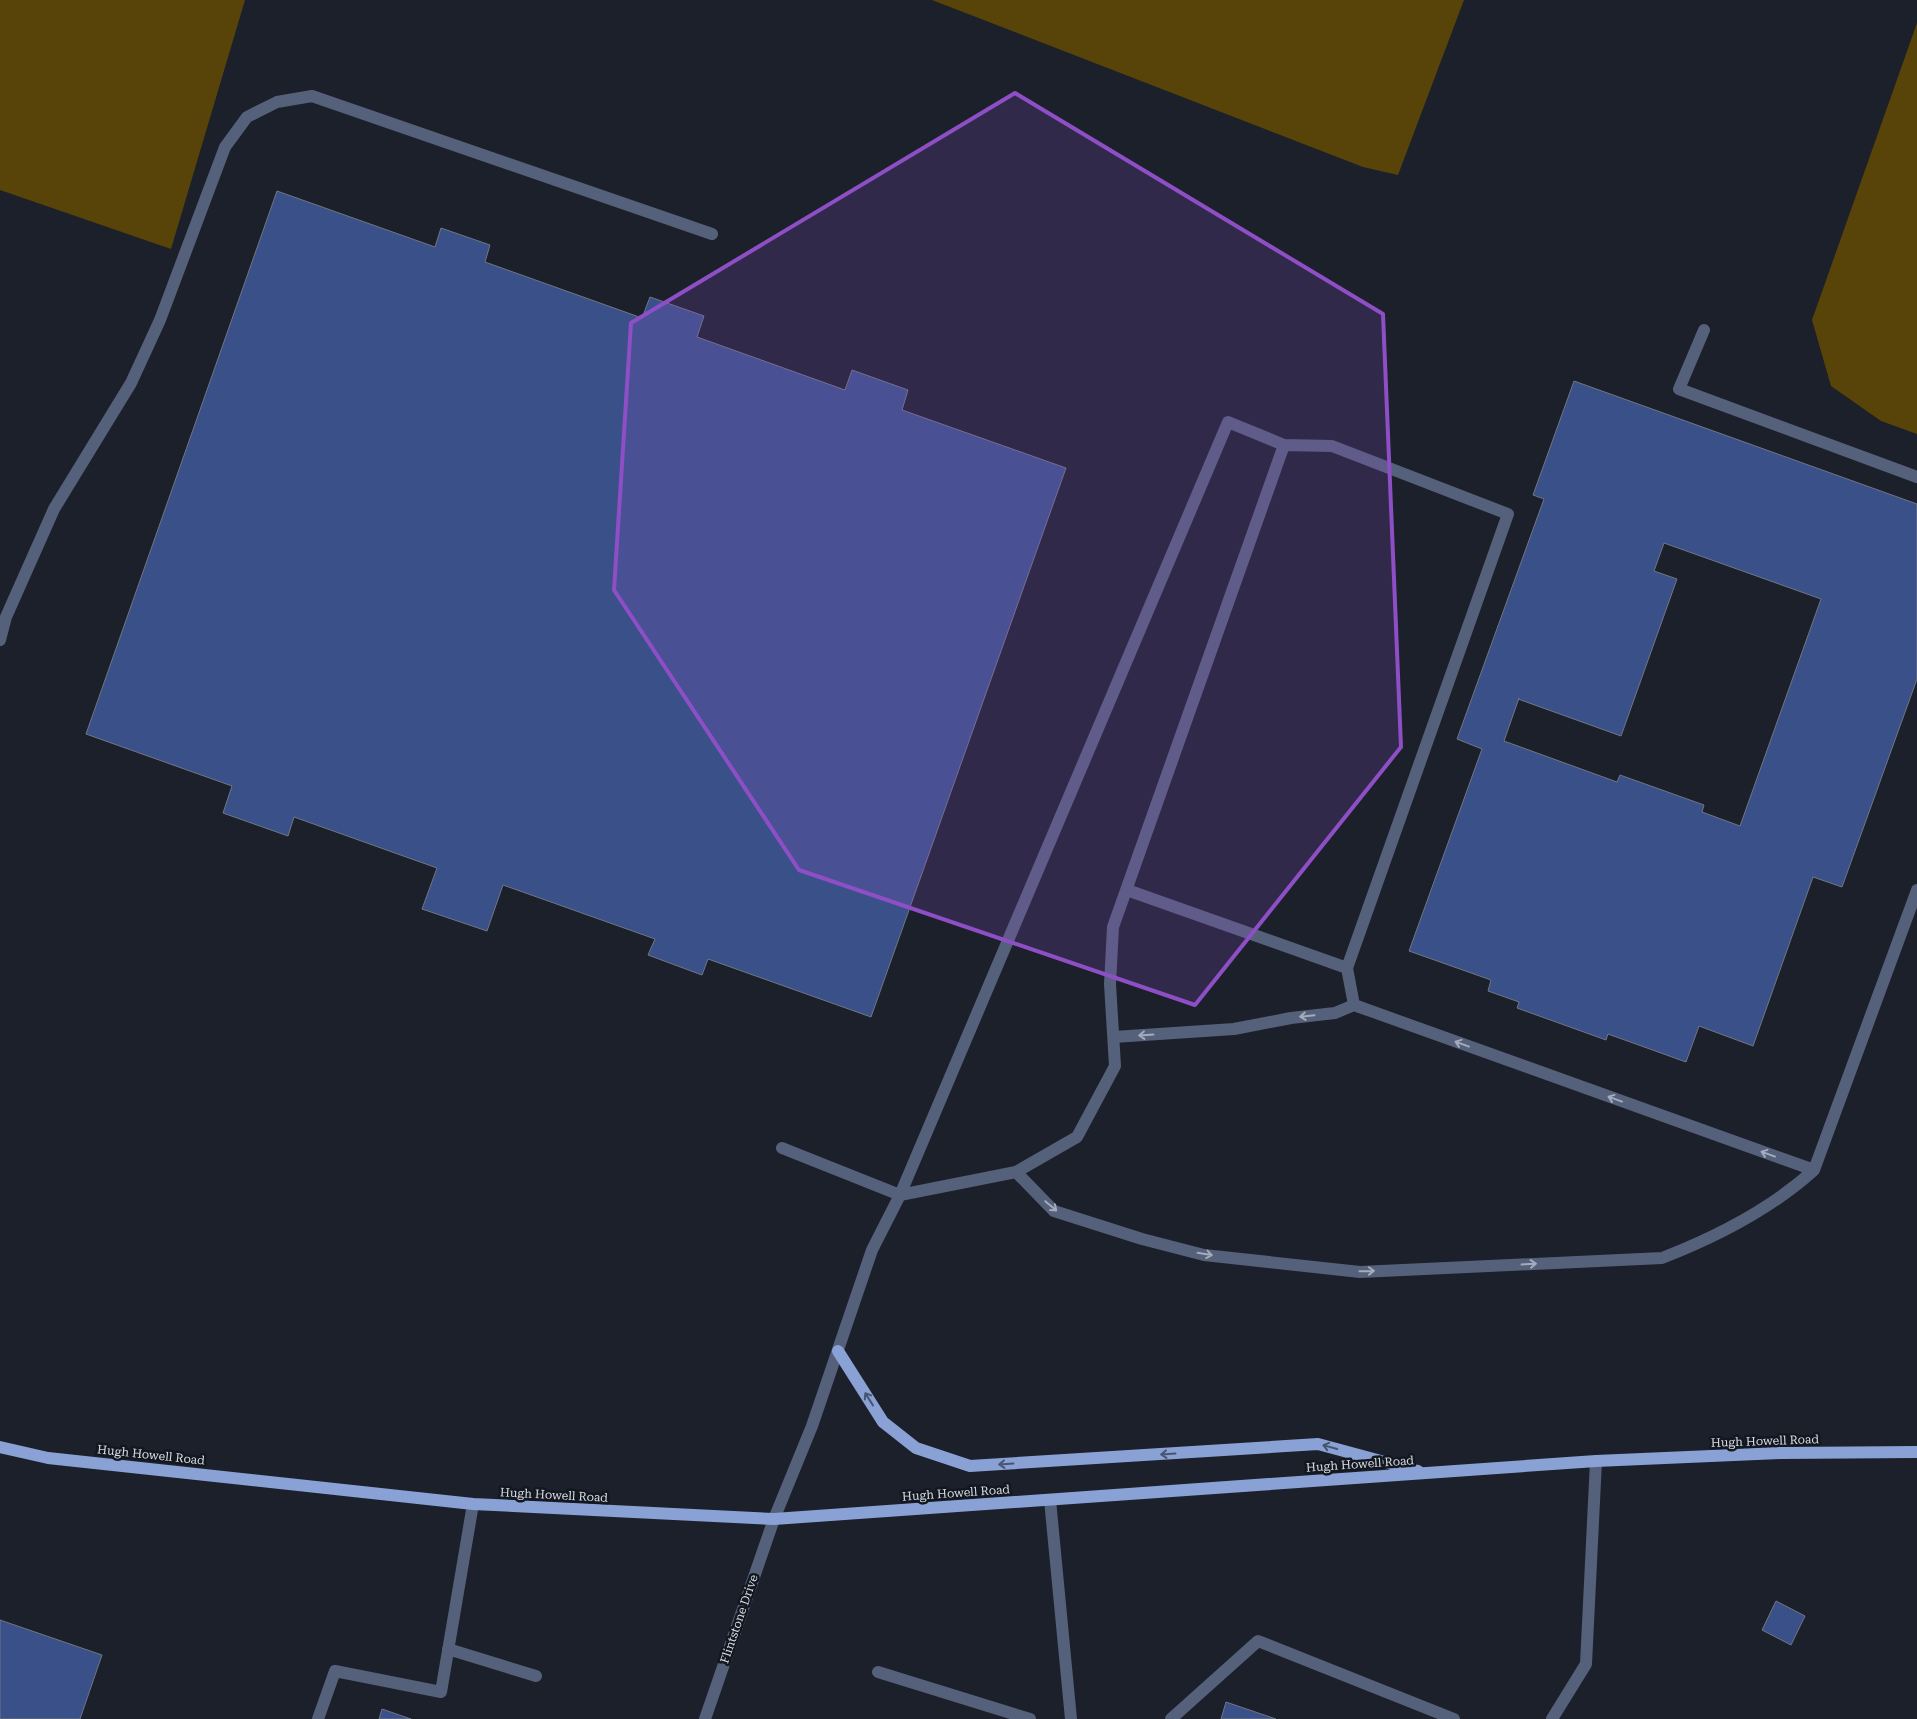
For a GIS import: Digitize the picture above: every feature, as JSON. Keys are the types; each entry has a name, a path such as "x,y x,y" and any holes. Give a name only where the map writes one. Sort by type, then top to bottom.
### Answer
{"main road":[{"path":"838,1351 883,1422 916,1448 970,1466 1318,1444 1428,1473"},
{"name":"Hugh Howell Road","path":"0,1447 48,1458 473,1504 774,1519 1596,1462 1781,1453 1917,1452"}],"street":[{"path":"0,640 6,617 54,509 132,383 160,320 224,147 247,117 277,102 312,96 712,234"},
{"path":"1704,330 1679,389 1917,477"},
{"name":"Flintstone Drive","path":"705,1719 774,1519 812,1426 872,1250 900,1195 1228,422 1284,445"},
{"path":"782,1148 900,1195 1016,1172 1077,1137 1115,1066 1110,984 1113,927 1284,445 1332,446 1508,514 1347,968 1354,1005"},
{"path":"1127,890 1347,968"},
{"path":"1016,1172 1054,1211 1204,1255 1360,1272 1662,1258 1698,1244 1787,1194 1814,1170 1917,890"},
{"path":"1114,1038 1234,1030 1292,1018 1335,1013 1354,1005 1814,1170"},
{"path":"1552,1719 1586,1664 1596,1462"},
{"path":"1050,1500 1071,1719"},
{"path":"318,1719 335,1671 441,1692 473,1504"},
{"path":"1171,1719 1258,1641 1454,1719"},
{"path":"448,1649 536,1676"},
{"path":"878,1672 1030,1719"}],"highlighted area":[{"path":"1015,93 1383,314 1401,747 1195,1005 799,870 614,590 631,323"}],"shaded area":[{"path":"0,0 245,0 171,249 0,190"},
{"path":"932,0 1464,0 1398,175 1363,167"},
{"path":"1917,23 1917,434 1881,421 1831,386 1812,320"}],"building":[{"path":"277,191 435,247 441,228 490,245 485,262 642,318 650,297 704,316 697,337 845,390 852,370 908,390 902,410 1066,468 871,1017 708,959 702,975 648,955 655,939 503,885 487,931 422,909 437,868 294,817 288,836 223,813 232,786 86,734"},
{"path":"1574,381 1917,504 1917,679 1842,887 1813,877 1753,1046 1699,1026 1686,1062 1608,1034 1606,1040 1517,1008 1519,1002 1488,991 1491,980 1409,951 1482,749 1457,739 1544,499 1533,495","holes":["1664,543 1821,599 1740,826 1702,812 1704,805 1620,775 1617,782 1504,741 1519,699 1621,736 1677,579 1654,571"]},
{"path":"1776,1601 1805,1616 1791,1645 1762,1630"},
{"path":"0,1620 102,1655 80,1719 0,1719"},
{"path":"1226,1702 1276,1719 1221,1719"},
{"path":"382,1709 411,1719 379,1719"}]}
